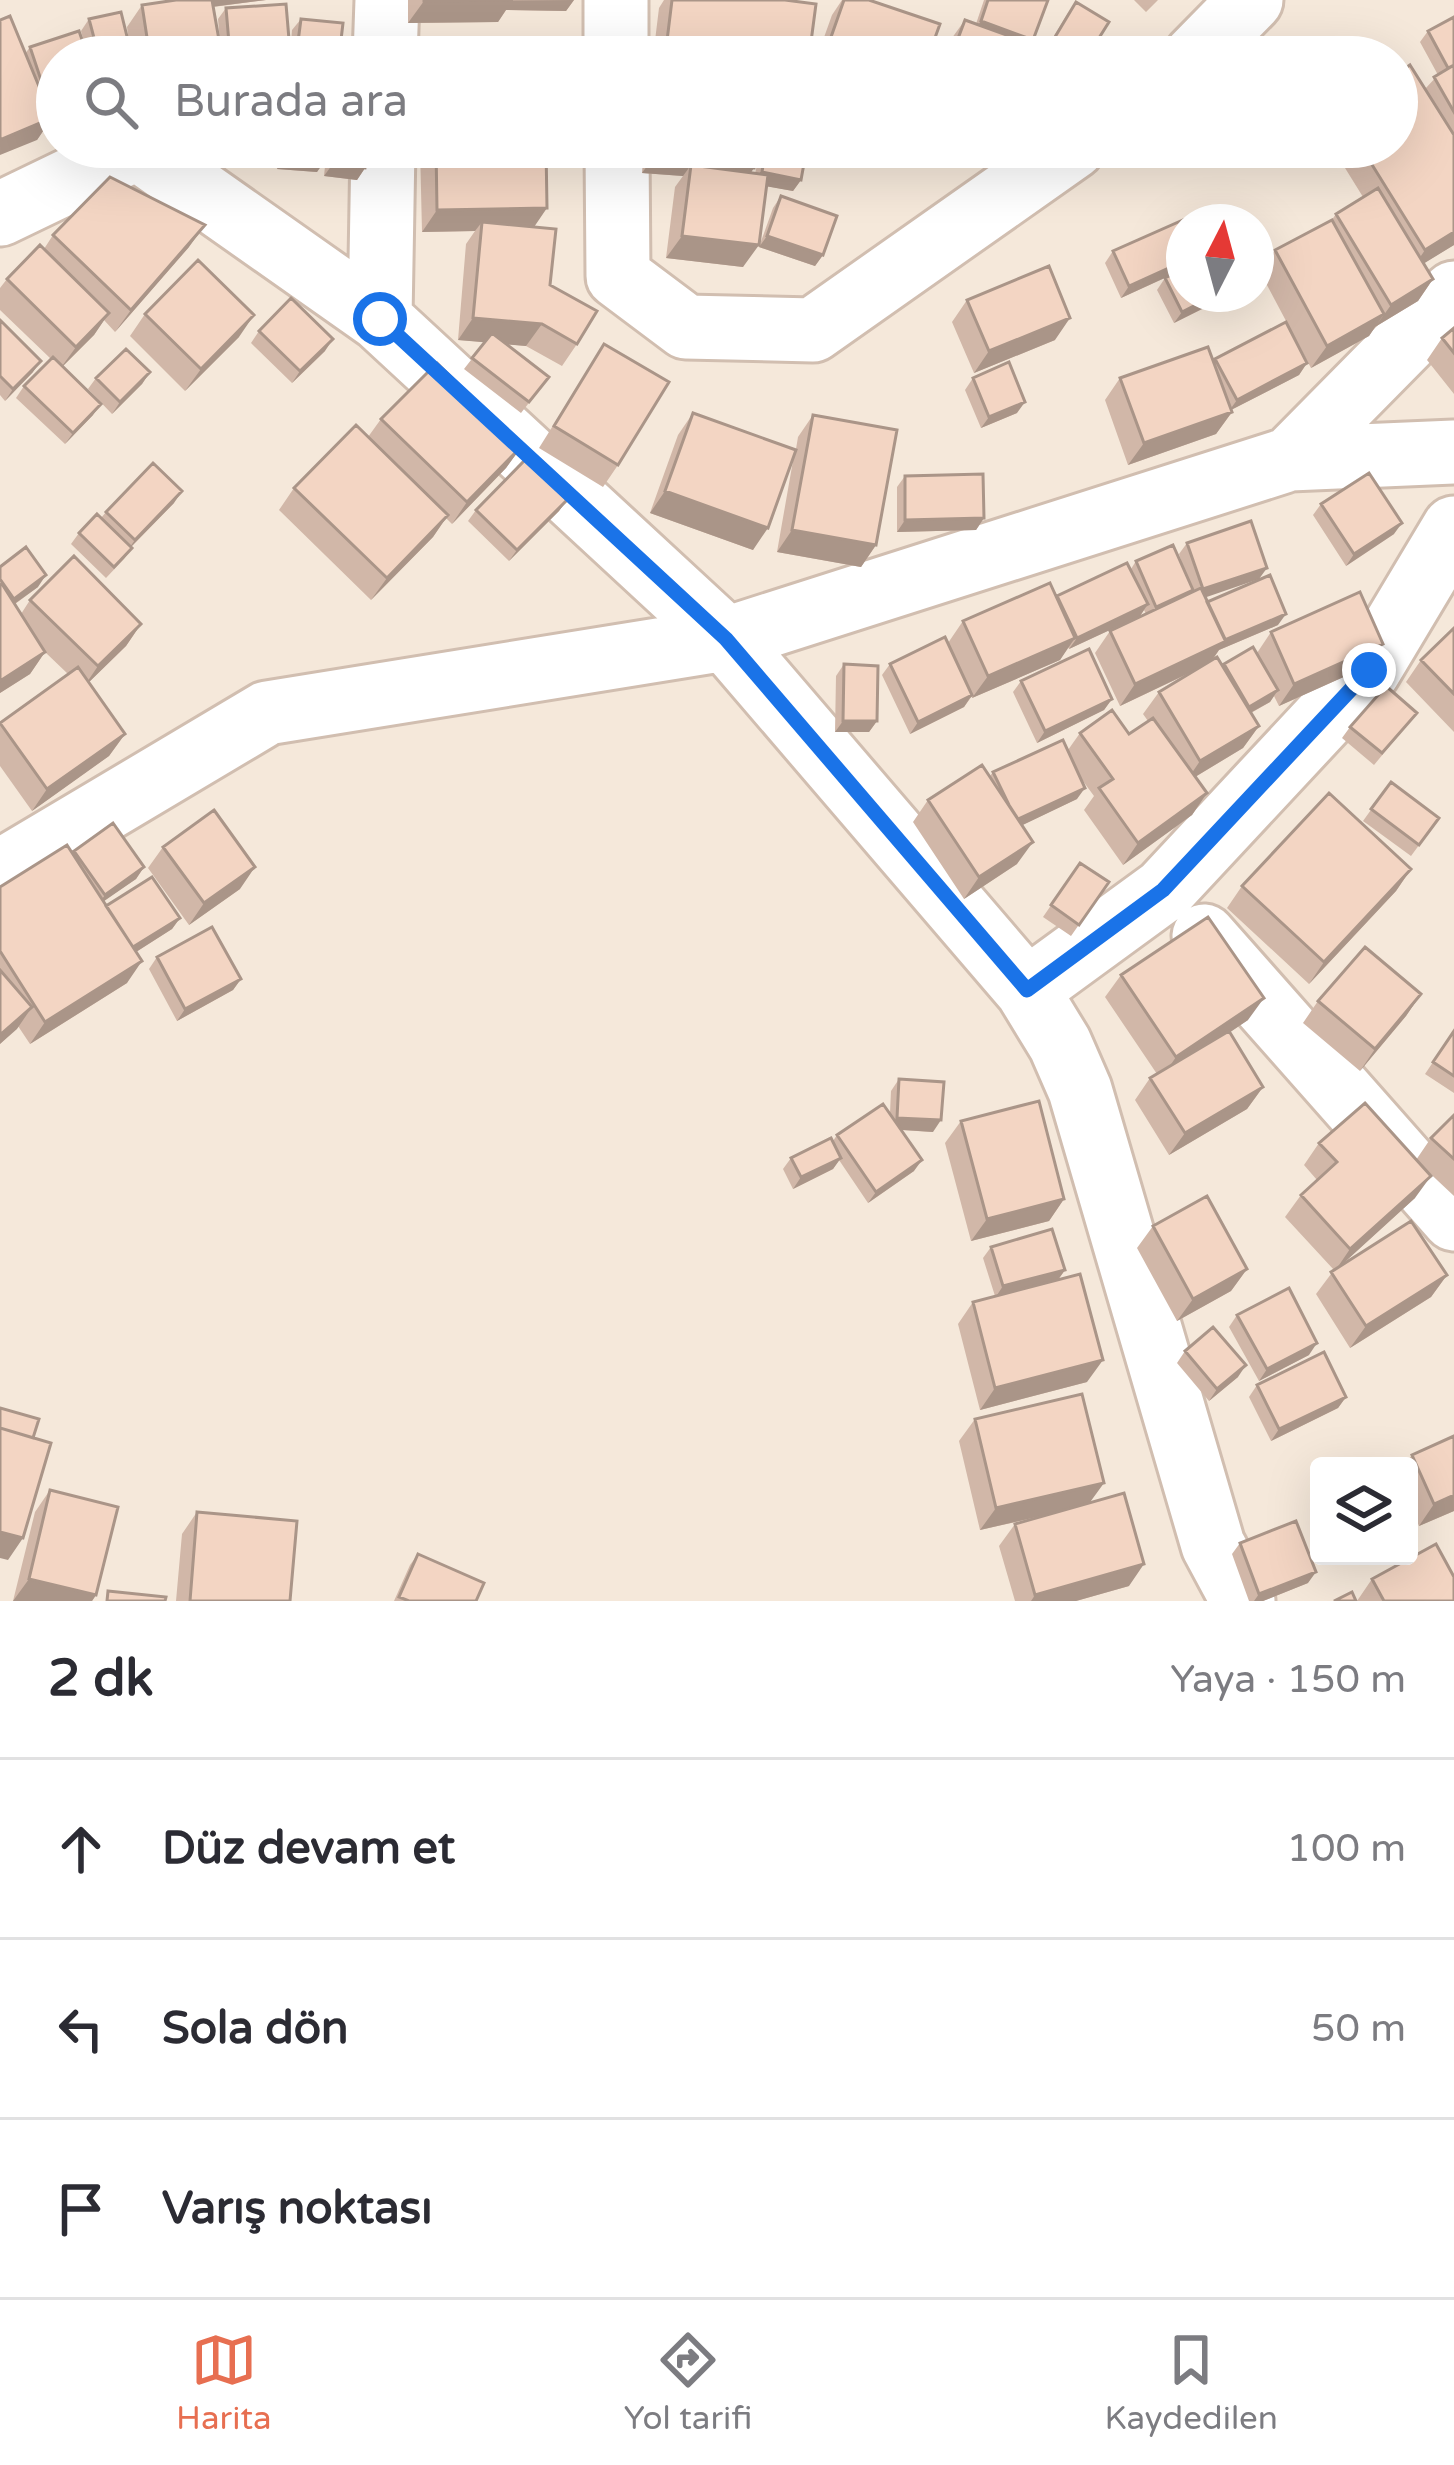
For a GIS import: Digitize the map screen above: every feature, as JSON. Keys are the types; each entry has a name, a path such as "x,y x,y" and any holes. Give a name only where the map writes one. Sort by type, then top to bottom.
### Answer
{"street":[{"path":"386,36 387,0"},
{"path":"616,0 616,36"},
{"path":"1216,36 1251,0"},
{"path":"0,214 95,168"},
{"path":"165,168 380,319 726,639 1027,990 1060,1044 1080,1090 1213,1545 1243,1601"},
{"path":"380,319 383,168"},
{"path":"617,168 618,276 686,327 813,330 1043,168"},
{"path":"1290,459 1454,293"},
{"path":"0,872 267,713 726,639 1290,459 1454,452"},
{"path":"1027,990 1163,890 1369,670 1454,529"},
{"path":"1163,890 1454,1219"}],"shaded area":[{"path":"0,0 1454,0 1454,1601 0,1601"}],"building":[{"path":"212,0 218,36 147,36 142,5"},
{"path":"672,0 816,4 812,36 668,36"},
{"path":"844,0 869,0 940,24 936,36 831,36"},
{"path":"988,0 1048,0 1034,36 981,21"},
{"path":"1076,2 1109,22 1100,36 1056,36"},
{"path":"286,4 289,36 228,36 226,8"},
{"path":"121,12 127,36 93,36 89,19"},
{"path":"10,16 36,79 36,125 0,140 0,20"},
{"path":"1454,17 1454,65 1448,68 1428,31"},
{"path":"301,19 343,23 341,36 299,36"},
{"path":"965,20 1009,36 959,36"},
{"path":"1454,65 1454,112 1434,77"},
{"path":"1418,78 1454,135 1454,232 1425,250 1374,168 1418,168"},
{"path":"436,168 546,168 547,208 437,210"},
{"path":"691,168 768,175 759,245 682,236"},
{"path":"763,168 803,168 801,180 762,172"},
{"path":"110,177 205,225 131,310 53,235"},
{"path":"1378,188 1433,279 1391,305 1336,214"},
{"path":"781,196 837,216 823,255 767,236"},
{"path":"1332,220 1384,314 1327,346 1275,250"},
{"path":"482,222 556,229 550,285 597,311 577,344 542,324 473,318"},
{"path":"1166,228 1166,269 1129,286 1113,251"},
{"path":"40,245 109,313 76,347 7,279"},
{"path":"198,260 254,315 201,369 145,314"},
{"path":"1049,266 1070,318 989,351 967,300"},
{"path":"291,298 333,339 300,371 259,331"},
{"path":"0,320 41,361 13,389 0,376"},
{"path":"1286,322 1307,363 1237,400 1215,359"},
{"path":"1454,328 1454,353 1442,338"},
{"path":"492,333 549,377 529,402 472,358"},
{"path":"604,344 669,382 618,465 554,426"},
{"path":"1208,347 1232,412 1144,443 1120,378"},
{"path":"126,349 150,372 120,402 96,378"},
{"path":"53,357 101,404 73,433 24,386"},
{"path":"1009,362 1025,402 989,417 973,378"},
{"path":"437,363 522,446 467,502 381,419"},
{"path":"693,413 796,450 768,528 665,491"},
{"path":"813,415 897,430 876,545 792,530"},
{"path":"356,425 448,515 387,578 294,488"},
{"path":"526,459 567,500 517,550 476,510"},
{"path":"153,463 182,491 135,540 106,512"},
{"path":"1369,473 1402,523 1354,554 1321,504"},
{"path":"983,474 984,518 905,520 905,476"},
{"path":"97,514 132,548 114,567 79,533"},
{"path":"1251,521 1267,568 1203,589 1187,543"},
{"path":"1173,545 1193,590 1156,607 1136,561"},
{"path":"26,547 46,575 14,599 0,579 0,567"},
{"path":"74,556 141,624 98,666 30,600"},
{"path":"1127,563 1148,604 1077,638 1057,596"},
{"path":"1270,575 1286,614 1225,640 1207,602"},
{"path":"1050,583 1075,638 988,676 963,621"},
{"path":"0,585 45,652 0,681"},
{"path":"1201,588 1226,641 1135,684 1110,631"},
{"path":"1360,592 1383,644 1294,684 1271,632"},
{"path":"1454,628 1454,694 1421,660"},
{"path":"945,637 972,695 918,722 890,664"},
{"path":"1253,647 1278,690 1249,707 1224,664"},
{"path":"1089,649 1112,699 1045,731 1021,681"},
{"path":"1217,657 1259,726 1200,761 1159,692"},
{"path":"844,664 878,666 877,721 843,721"},
{"path":"78,667 125,734 47,789 0,723"},
{"path":"1386,686 1417,713 1382,753 1350,727"},
{"path":"1112,710 1129,734 1153,718 1207,793 1138,843 1099,788 1113,779 1080,733"},
{"path":"1063,740 1085,788 1018,819 993,772"},
{"path":"982,765 1033,842 979,877 928,800"},
{"path":"1391,782 1439,818 1419,845 1371,809"},
{"path":"1329,793 1411,869 1324,962 1242,886"},
{"path":"214,810 255,867 204,903 163,847"},
{"path":"113,823 144,867 105,895 74,851"},
{"path":"67,845 142,961 45,1022 0,951 0,887"},
{"path":"1080,863 1109,882 1079,925 1051,905"},
{"path":"152,877 180,918 133,947 106,906"},
{"path":"1208,917 1264,998 1176,1057 1121,975"},
{"path":"212,927 241,979 185,1009 157,957"},
{"path":"1365,947 1421,994 1375,1049 1318,1001"},
{"path":"0,970 32,1007 0,1035"},
{"path":"1229,1031 1263,1087 1185,1133 1150,1078"},
{"path":"1454,1031 1454,1076 1433,1062"},
{"path":"899,1079 944,1082 941,1120 897,1118"},
{"path":"1039,1101 1064,1199 987,1219 961,1121"},
{"path":"1365,1103 1431,1176 1350,1249 1301,1195 1337,1162 1319,1143"},
{"path":"883,1104 922,1160 876,1192 837,1135"},
{"path":"1454,1115 1454,1159 1431,1138"},
{"path":"831,1138 841,1158 801,1177 791,1158"},
{"path":"1207,1196 1247,1269 1193,1299 1153,1226"},
{"path":"1411,1221 1447,1275 1366,1326 1331,1272"},
{"path":"1052,1229 1065,1270 1003,1286 991,1247"},
{"path":"1080,1274 1103,1360 995,1388 973,1302"},
{"path":"1289,1288 1317,1343 1267,1369 1237,1315"},
{"path":"1213,1327 1246,1365 1217,1389 1185,1351"},
{"path":"1324,1352 1346,1397 1279,1429 1257,1385"},
{"path":"1082,1394 1104,1483 996,1508 975,1419"},
{"path":"0,1408 39,1419 33,1438 0,1428"},
{"path":"0,1428 51,1443 23,1538 0,1532"},
{"path":"1454,1436 1454,1495 1434,1504 1418,1468 1418,1457 1412,1455"},
{"path":"50,1490 118,1507 96,1595 29,1579"},
{"path":"1124,1493 1144,1564 1035,1595 1015,1524"},
{"path":"197,1512 297,1521 290,1601 190,1601"},
{"path":"1296,1521 1316,1572 1259,1594 1240,1543"},
{"path":"1436,1544 1454,1577 1454,1601 1384,1601 1372,1579 1398,1565 1418,1565 1418,1554"},
{"path":"418,1554 484,1583 476,1601 399,1597"},
{"path":"108,1591 166,1597 165,1601 107,1601"},
{"path":"1352,1592 1356,1601 1334,1601"}],"route":[{"path":"380,319 726,639 1027,990 1163,890 1369,670"}]}
